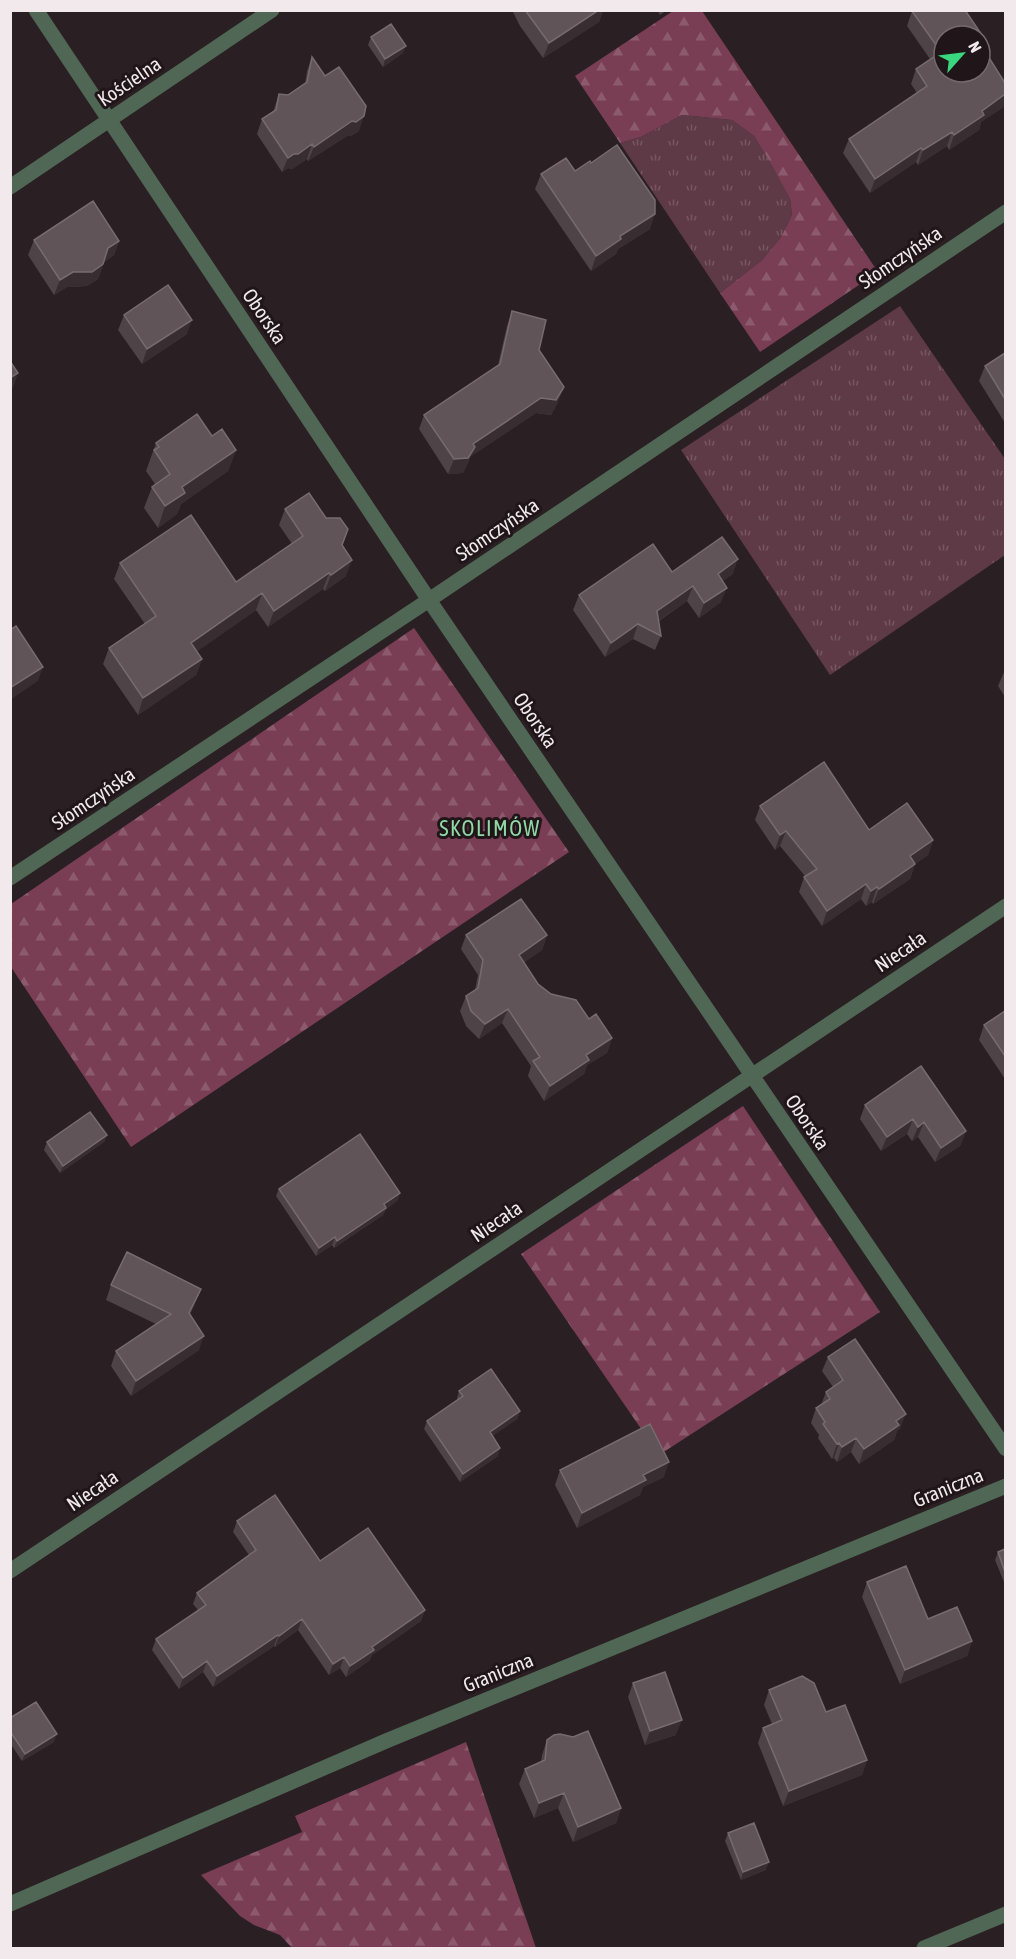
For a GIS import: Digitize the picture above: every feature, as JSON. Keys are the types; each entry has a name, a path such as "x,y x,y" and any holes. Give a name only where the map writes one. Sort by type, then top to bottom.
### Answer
{"street":[{"name":"Oborska","path":"36,10 429,600 1005,1449"},
{"name":"Kościelna","path":"10,187 272,10"},
{"name":"Słomczyńska","path":"10,878 429,600 1005,212"},
{"name":"Niecała","path":"10,1571 1005,906"},
{"name":"Graniczna","path":"10,1904 397,1736 1005,1486"},
{"path":"932,1947 1005,1914"}],"green space":[{"path":"673,11 702,11 878,272 760,352 720,293 762,260 781,237 792,215 790,199 754,136 732,120 682,115 641,137 620,143 575,76"},
{"path":"682,115 732,120 754,136 790,199 792,215 781,237 762,260 720,293 620,143 641,137"},
{"path":"900,306 1005,459 1005,555 830,675 681,450"},
{"path":"414,628 569,852 131,1147 11,967 11,904"},
{"path":"743,1106 880,1312 659,1455 521,1254"},
{"path":"466,1742 536,1948 292,1948 280,1935 254,1925 240,1916 201,1875 302,1832 295,1816"}],"building":[{"path":"525,10 599,10 549,43"},
{"path":"913,10 965,10 974,24 932,24 932,39"},
{"path":"391,24 406,46 385,59 371,37"},
{"path":"312,57 325,76 339,67 366,106 364,116 356,122 352,121 314,147 312,144 288,158 262,119 276,110 279,94 288,95 307,82"},
{"path":"932,58 932,84 992,84 992,62 1005,83 1005,94 982,111 984,115 954,135 952,132 923,150 921,148 875,179 849,139 927,86 916,69"},
{"path":"617,145 655,200 655,214 620,236 621,239 596,256 541,174 566,158 575,171"},
{"path":"93,201 119,241 108,248 103,264 92,272 73,272 60,280 34,240"},
{"path":"168,285 192,320 147,349 124,315"},
{"path":"512,311 546,320 539,350 564,387 556,400 541,398 473,444 475,447 468,458 454,459 424,415 500,364"},
{"path":"1005,353 1005,399 985,366"},
{"path":"10,361 18,373 10,378"},
{"path":"197,414 212,436 222,429 236,450 182,487 185,493 165,506 152,487 170,474 154,450 159,447 156,443"},
{"path":"309,493 326,518 340,518 348,529 342,545 352,560 274,611 262,593 191,643 202,659 143,698 109,648 156,616 120,563 191,515 236,582 303,536 285,509"},
{"path":"722,537 738,559 718,574 727,588 704,603 693,586 657,611 661,636 638,624 611,643 579,595 653,544 672,572"},
{"path":"16,626 43,667 10,688 10,630"},
{"path":"824,762 869,830 907,803 933,840 910,856 915,864 879,889 877,887 871,891 866,884 827,911 804,877 817,869 786,831 780,835 760,806"},
{"path":"521,899 547,935 519,955 538,984 551,994 576,1000 589,1019 596,1014 612,1038 586,1055 589,1060 550,1086 533,1061 540,1057 508,1009 485,1024 471,1011 466,996 478,988 483,960 466,935"},
{"path":"1005,1011 1005,1056 984,1025"},
{"path":"921,1066 966,1131 941,1148 924,1122 918,1127 913,1119 887,1137 865,1105"},
{"path":"90,1112 107,1135 63,1166 47,1142"},
{"path":"360,1134 400,1193 384,1204 386,1208 337,1241 335,1237 319,1248 279,1189"},
{"path":"127,1252 201,1289 189,1313 204,1336 136,1381 116,1351 171,1314 111,1285"},
{"path":"855,1339 906,1414 896,1421 899,1425 864,1449 856,1438 842,1447 839,1443 837,1444 823,1424 825,1422 816,1408 830,1399 826,1392 843,1380 828,1357"},
{"path":"491,1369 520,1411 490,1432 500,1448 463,1474 427,1421 463,1396 459,1391"},
{"path":"650,1424 669,1462 643,1475 646,1480 582,1513 560,1470"},
{"path":"275,1495 320,1561 368,1528 425,1610 372,1647 374,1650 350,1666 344,1657 333,1664 302,1619 217,1676 207,1661 183,1678 156,1639 206,1605 197,1593 256,1550 237,1521"},
{"path":"1005,1549 1005,1572 998,1552"},
{"path":"906,1566 928,1619 957,1607 972,1641 905,1670 867,1582"},
{"path":"665,1672 682,1720 650,1731 633,1683"},
{"path":"802,1676 814,1683 826,1712 845,1705 867,1760 789,1791 763,1728 782,1720 769,1690"},
{"path":"36,1702 57,1734 25,1754 10,1731 10,1718"},
{"path":"588,1731 621,1808 578,1827 564,1793 539,1803 525,1769 545,1760 547,1740 554,1735 573,1737"},
{"path":"754,1823 769,1862 743,1872 728,1833"}],"district":[{"name":"SKOLIMÓW","path":"490,828"}]}
